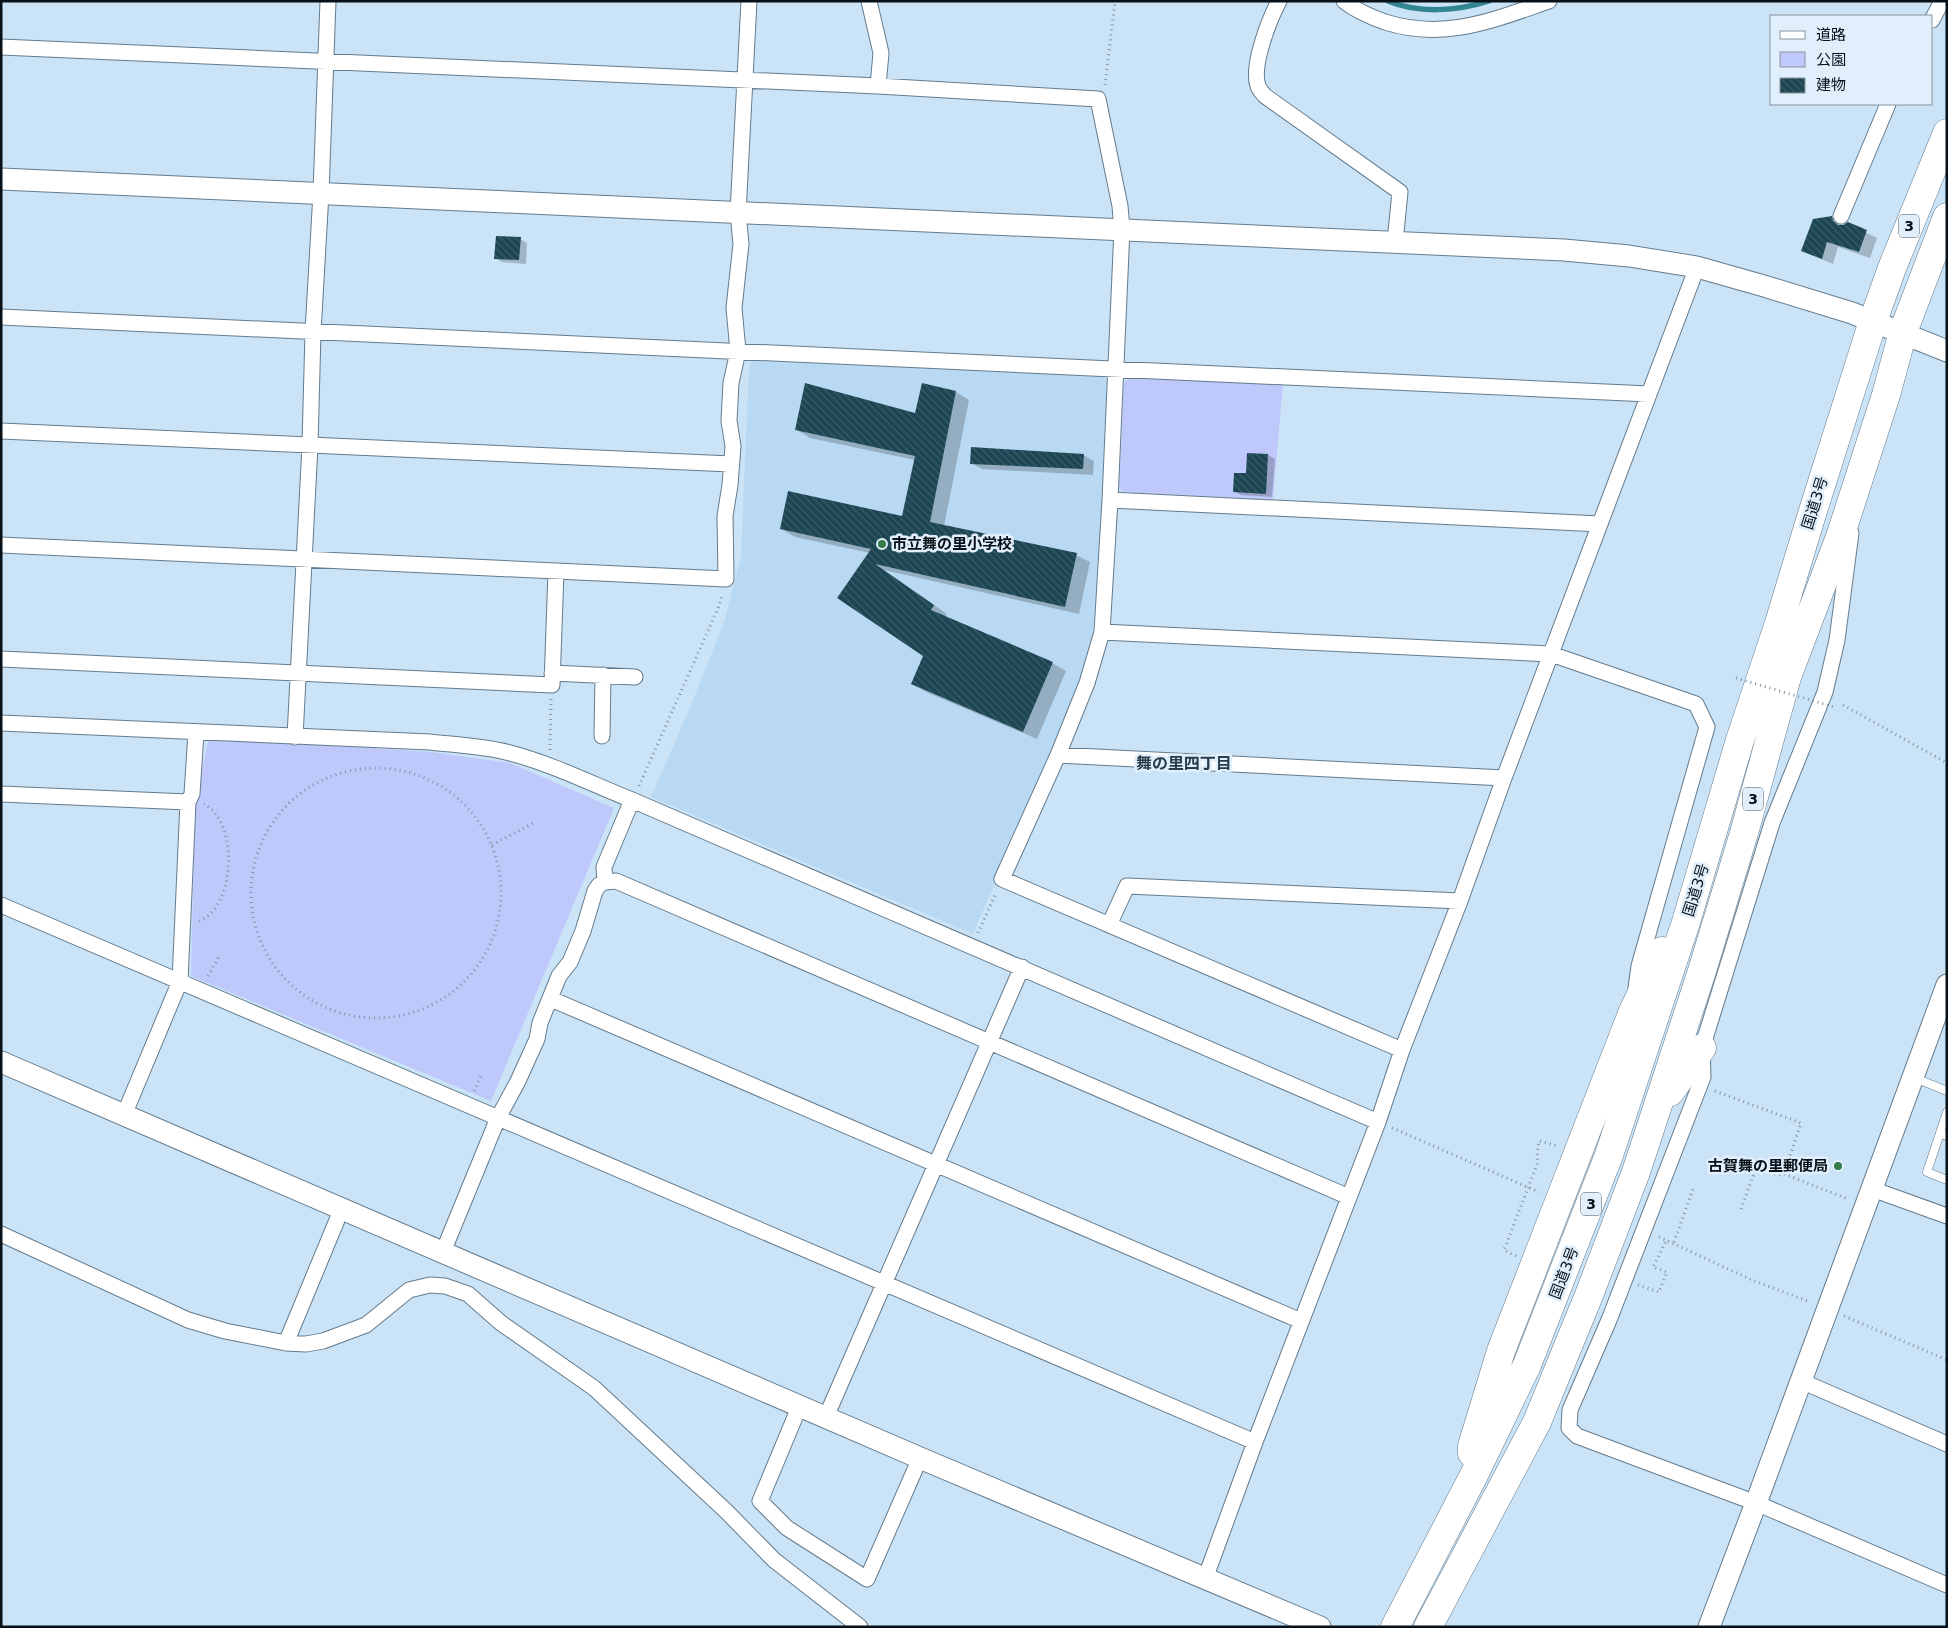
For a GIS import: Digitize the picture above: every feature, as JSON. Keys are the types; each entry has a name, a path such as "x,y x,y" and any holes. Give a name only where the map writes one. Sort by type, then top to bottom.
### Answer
{"highway":[{"name":"国道3号","path":"1395,1627 1473,1477 1527,1365 1609,1155 1686,922 1740,740 1779,623 1873,321 1899,250 1947,133"},
{"name":"国道3号","path":"1428,1627 1537,1422 1590,1295 1636,1172 1744,833 1787,677 1840,537 1886,395 1903,332 1947,217"},
{"path":"1473,1477 1472,1446 1501,1351 1633,1011 1660,954 1686,922"},
{"path":"1656,1111 1702,1048"}],"street":[{"path":"295,737 310,445 313,332 321,193 328,1"},
{"path":"1,545 726,579 724,516 730,486 733,446 729,421 731,383 738,351 734,308 741,244 738,213 749,1"},
{"path":"869,1 881,52 878,86"},
{"path":"1278,1 1260,49 1257,74 1258,87 1265,96 1400,192 1395,242"},
{"path":"1344,1 1351,7 1375,18 1401,27 1431,31 1464,28 1549,1"},
{"path":"1933,18 1942,1"},
{"path":"1,47 878,86 1098,98 1120,206 1122,229 1102,632 1088,684 1002,879 1402,1050"},
{"path":"1841,216 1888,105"},
{"path":"1,178 1564,250 1629,256 1697,267 1873,321 1947,351"},
{"path":"1205,1579 1255,1442 1378,1122 1402,1050 1460,901 1504,778 1697,267"},
{"path":"1,317 1649,394"},
{"path":"1,431 731,464"},
{"path":"1855,489 1837,640 1825,692 1772,823 1702,1048 1703,1076 1616,1301 1570,1410 1569,1428 1577,1436 1756,1504 1947,1585"},
{"path":"1110,500 1600,524"},
{"path":"552,679 556,571"},
{"path":"1102,632 1552,654 1696,704 1707,727 1639,966 1633,1011"},
{"path":"1,659 299,673 552,679 603,675 636,677"},
{"path":"602,736 603,675"},
{"path":"1,723 472,746 510,753 550,766 632,800 1378,1122"},
{"path":"124,1115 180,981 188,802 192,794 196,733"},
{"path":"1058,755 1504,778"},
{"path":"1,794 188,802"},
{"path":"605,882 604,867 632,800"},
{"path":"443,1252 498,1118 518,1081 537,1039 540,1022 559,976 570,962 584,931 595,891 605,882 616,882 1349,1197"},
{"path":"1108,925 1128,886 1460,901"},
{"path":"1,905 468,1103 498,1118 1255,1442"},
{"path":"826,1417 1022,967"},
{"path":"1709,1627 1947,985"},
{"path":"551,998 1301,1321"},
{"path":"1,1062 920,1458 1320,1627"},
{"path":"1869,1198 1947,1216"},
{"path":"286,1343 342,1208"},
{"path":"1,1234 188,1320 226,1331 286,1343 306,1344 323,1341 366,1325 409,1290 430,1285 445,1286 468,1294 501,1323 594,1388 726,1511 774,1560 860,1627"},
{"path":"1801,1381 1947,1444"},
{"path":"800,1405 760,1501 788,1528 867,1579 920,1458"}],"lane":[{"path":"1913,1077 1947,1091"},
{"path":"1947,1112 1943,1134 1927,1172 1947,1180"}],"path":[{"path":"1104,87 1115,1"},
{"path":"632,800 719,606 726,579"},
{"path":"1736,678 1834,707"},
{"path":"550,766 552,679"},
{"path":"1843,705 1947,763"},
{"path":"370,768 415,773 450,792 464,803 475,816 492,845 500,871 501,890 498,918 491,942 485,956 465,981 434,1004 403,1015 366,1018 344,1014 305,998 267,956 258,933 251,904 254,868 262,842 270,826 286,806 310,787 336,775 370,768"},
{"path":"183,927 203,920 216,906 225,885 229,861 226,836 214,813 207,805 200,802 188,802"},
{"path":"492,845 533,823"},
{"path":"972,948 1002,879"},
{"path":"203,992 207,978 220,955"},
{"path":"1713,1091 1800,1123 1784,1174"},
{"path":"1378,1122 1539,1192"},
{"path":"1518,1257 1504,1250 1538,1162 1539,1141 1561,1147"},
{"path":"1742,1209 1755,1171 1778,1175 1784,1174 1869,1198"},
{"path":"1674,1242 1693,1189"},
{"path":"1659,1236 1752,1280 1828,1309 1947,1360"},
{"path":"1637,1285 1659,1292 1667,1272 1653,1267 1667,1239"}],"shaded area":[{"path":"753,361 1102,376 1108,382 1096,618 1090,646 1072,700 973,934 651,797 724,622 741,557 749,365"}],"green space":[{"path":"1131,377 1283,383 1273,500 1123,492 1119,488 1124,382"},
{"path":"209,737 431,752 510,763 614,808 491,1101 191,976 195,804"}],"building":[{"path":"1832,216 1833,221 1838,225 1848,222 1867,230 1859,252 1827,242 1822,259 1801,251 1813,219"},
{"path":"496,236 521,237 519,260 494,259"},
{"path":"805,383 915,413 922,383 956,391 930,522 1077,553 1065,607 875,564 934,605 931,610 1053,662 1023,732 911,684 923,656 837,598 871,549 780,529 788,491 902,516 915,456 795,430"},
{"path":"971,447 1084,454 1083,469 970,464"},
{"path":"1247,453 1268,454 1266,494 1233,492 1234,473 1246,473"}],"waterway":[{"path":"1388,1 1412,8 1439,10 1489,1"}],"place":[{"name":"市立舞の里小学校","path":"882,544"},
{"name":"古賀舞の里郵便局","path":"1838,1166"}],"district":[{"name":"舞の里四丁目","path":"1184,763"}]}
